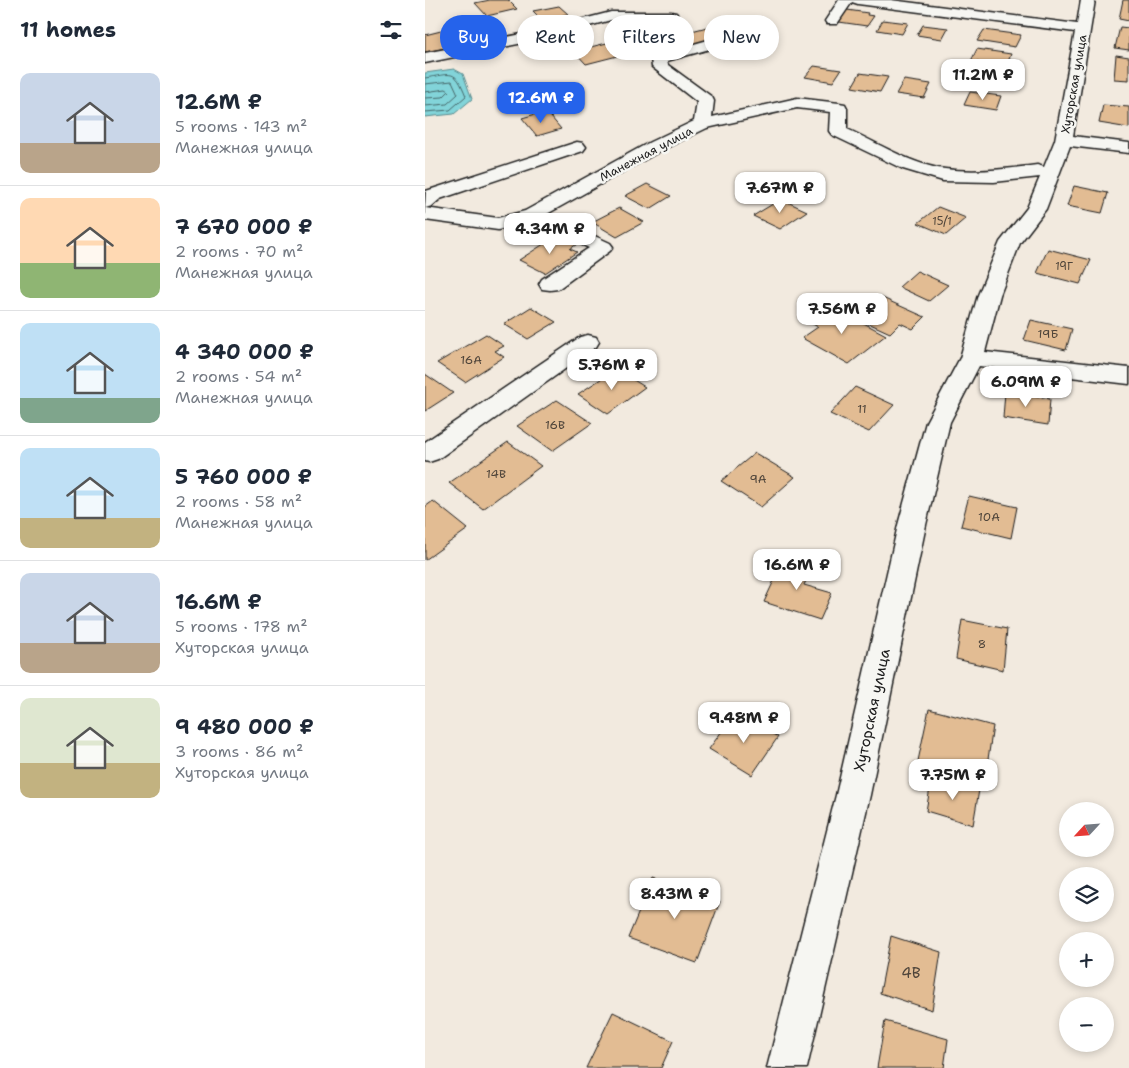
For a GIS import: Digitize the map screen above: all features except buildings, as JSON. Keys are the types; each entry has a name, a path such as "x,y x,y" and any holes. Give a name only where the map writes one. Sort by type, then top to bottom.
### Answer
{"street":[{"path":"832,21 846,0"},
{"path":"858,0 1083,29"},
{"name":"Хуторская улица","path":"787,1068 853,795 912,525 938,422 972,358 989,295 1010,242 1036,210 1064,140 1089,0"},
{"path":"425,58 538,35 604,18"},
{"path":"659,60 660,67 706,101 702,124"},
{"name":"Манежная улица","path":"425,214 498,224 532,215 656,146 702,124 797,103 839,108 838,131 909,165 943,175 994,176 1037,171 1050,174"},
{"path":"1064,140 1129,148"},
{"path":"425,202 433,195 577,147"},
{"path":"532,215 603,247 550,284"},
{"path":"426,453 588,342"},
{"path":"972,358 1129,376"}],"water":[{"path":"454,69 463,74 472,99 454,114 425,117 425,73"}]}
